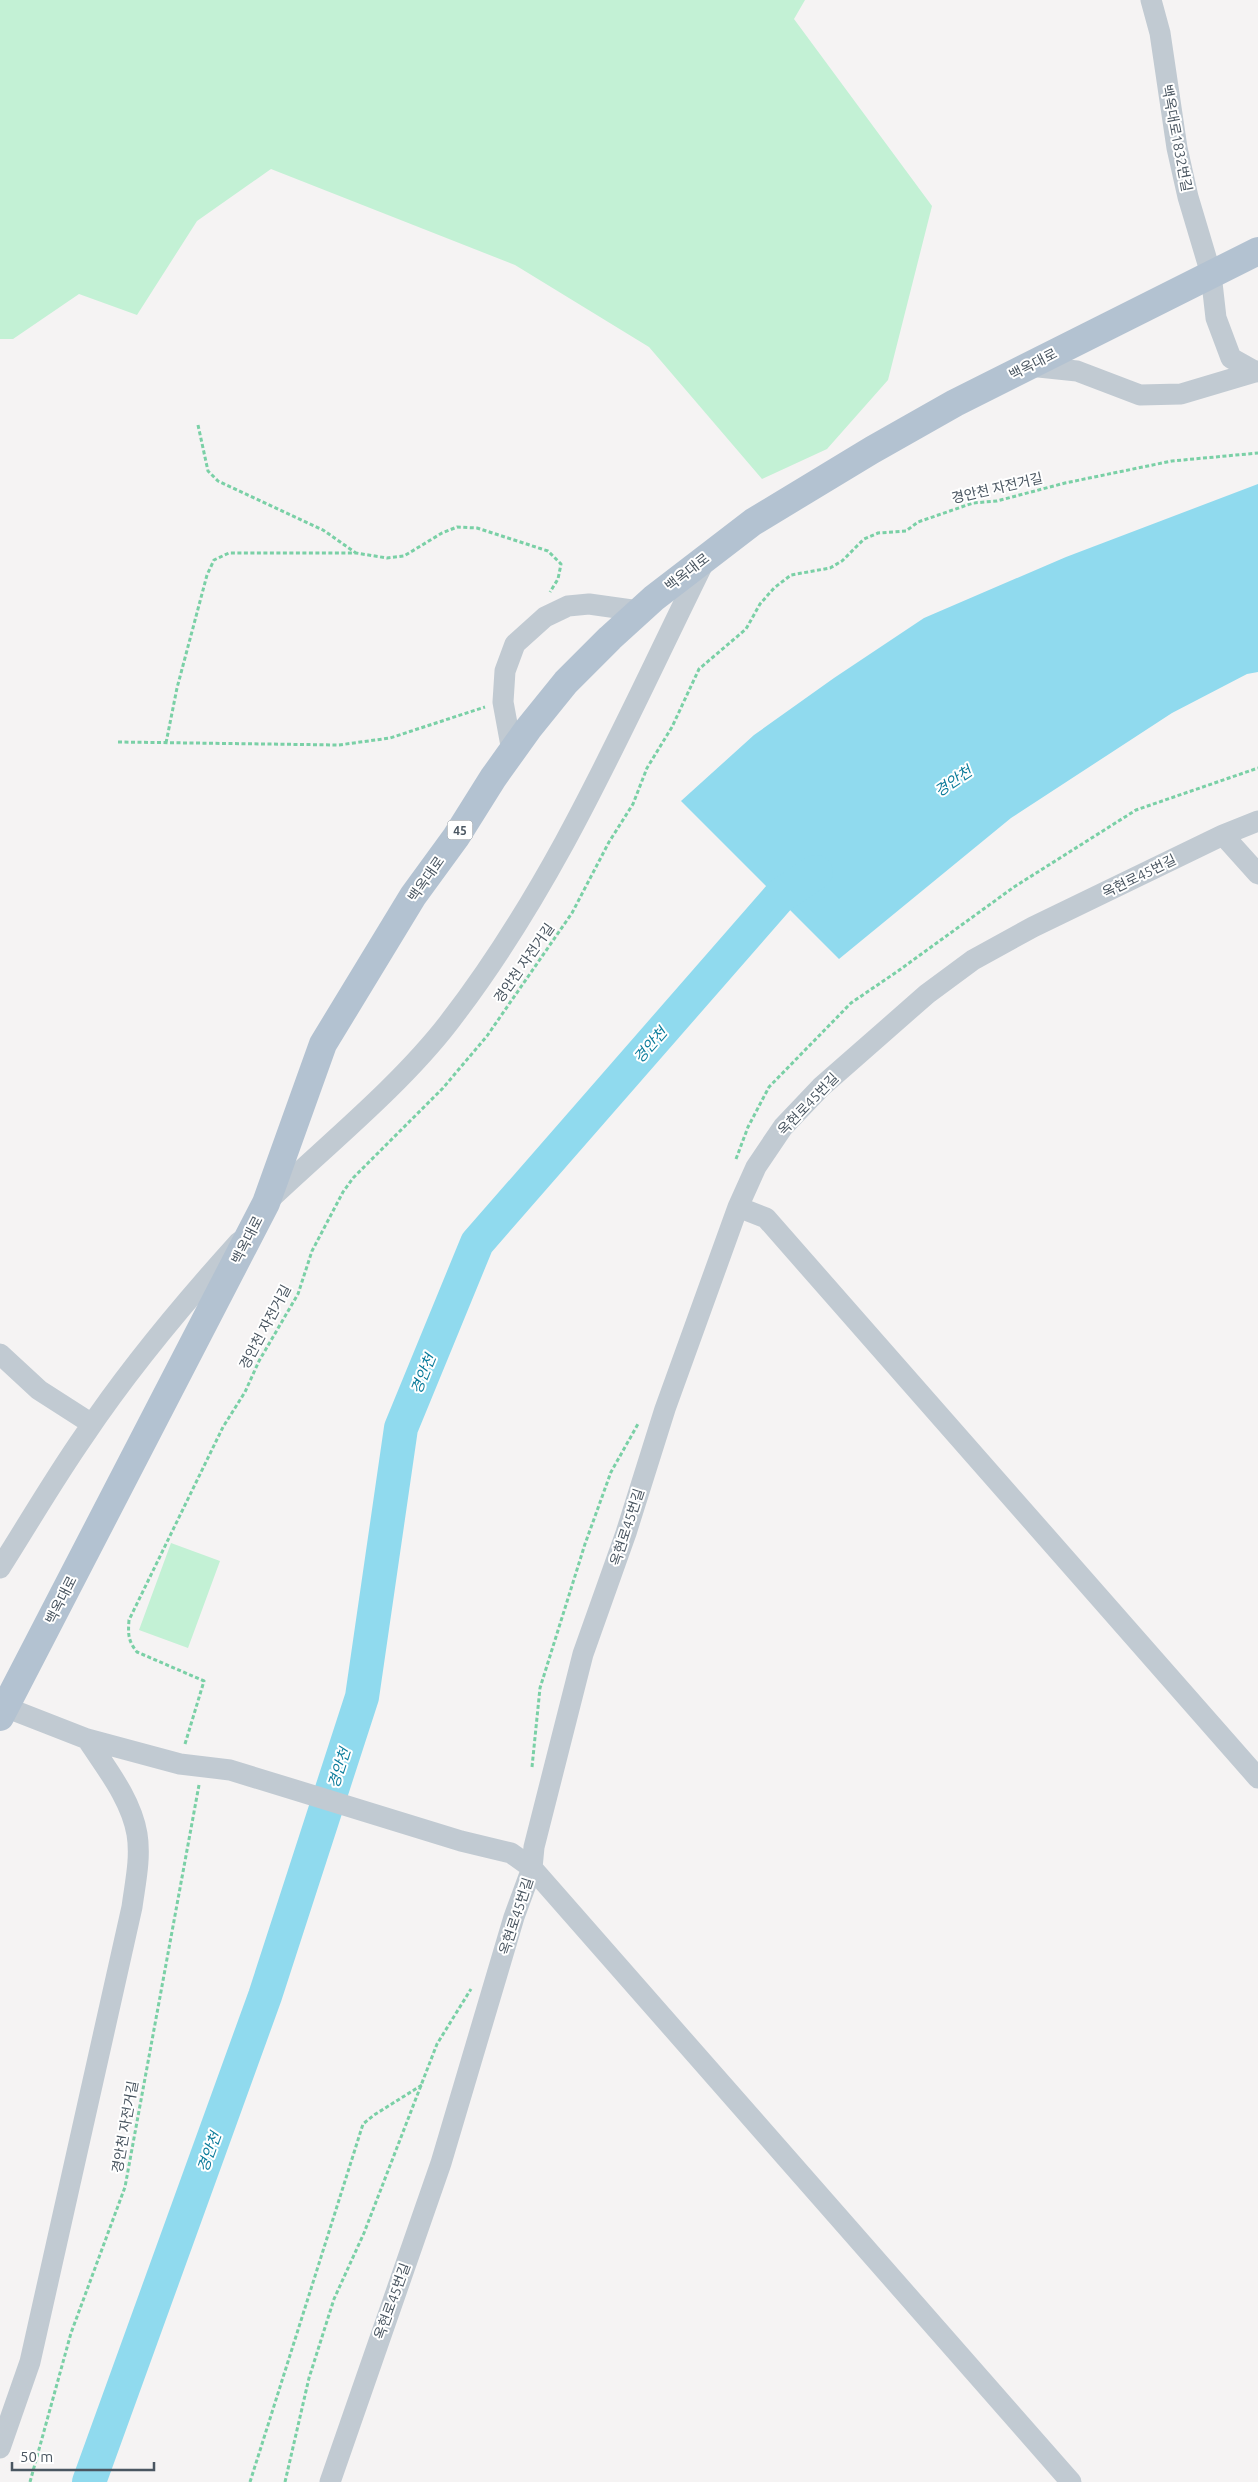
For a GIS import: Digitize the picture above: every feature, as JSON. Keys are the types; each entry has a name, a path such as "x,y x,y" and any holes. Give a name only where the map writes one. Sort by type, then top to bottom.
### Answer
{"main road":[{"name":"백옥대로","path":"3,1712 260,1214 323,1044 412,896 456,837 512,751 566,682 640,611 706,557 753,522 864,454 955,403 1258,251"}],"street":[{"name":"백옥대로1832번길","path":"1151,0 1160,33 1177,148 1188,196 1212,274 1216,318 1231,358 1257,371"},
{"path":"1029,366 1077,371 1140,395 1181,394 1257,371"},
{"path":"0,1568 92,1424 182,1304 260,1214 415,1062 450,1022 537,894 568,837 706,557"},
{"path":"512,751 503,702 505,671 515,644 545,617 568,606 589,604 640,611"},
{"name":"옥현로45번길","path":"330,2482 441,2163 514,1917 532,1868 534,1847 583,1654 626,1533 665,1409 738,1207 756,1167 783,1127 821,1087 926,994 973,960 1033,927 1223,835 1258,821"},
{"path":"1223,835 1258,874"},
{"path":"738,1207 766,1218 1258,1778"},
{"path":"0,1354 39,1390 92,1424"},
{"path":"3,1712 180,1764 230,1770 461,1841 510,1853 532,1868 1071,2482"},
{"path":"0,2448 30,2362 132,1907 138,1862 137,1834 123,1796 87,1738"}],"path":[{"path":"198,425 208,471 218,481 323,530 356,553"},
{"name":"경안천 자전거길","path":"180,1764 204,1681 137,1652 130,1644 128,1634 129,1620 223,1428 245,1392 259,1361 298,1294 312,1251 343,1192 353,1178 461,1067 487,1036 572,914 609,842 633,804 647,768 672,727 699,669 746,629 760,604 774,588 791,576 830,568 842,561 864,539 871,536 906,531 918,522 972,503 998,501 1065,483 1172,461 1258,452"},
{"path":"166,743 177,688 207,576 214,560 229,553 356,553 387,558 404,556 442,533 457,527 477,528 548,551 561,564 558,578 548,594 545,617"},
{"path":"118,742 339,745 390,738 453,716 503,702"},
{"name":"경안천 자전거길","path":"30,2482 71,2333 125,2187 202,1767"},
{"path":"285,2482 309,2378 334,2299 364,2233 437,2044 473,1985"},
{"path":"250,2482 363,2124 374,2114 422,2084"}],"green space":[{"path":"0,0 805,0 794,19 932,206 888,380 827,449 762,479 649,347 515,265 271,169 197,221 137,315 79,294 13,339 0,339"},
{"path":"171,1543 220,1561 188,1648 139,1630"}],"water":[{"path":"1258,484 1258,672 1247,674 1172,713 1011,818 839,959 681,801 754,735 834,678 924,618 1066,557"}],"waterway":[{"name":"경안천","path":"89,2482 265,1996 362,1697 401,1428 477,1243 780,896 816,872"}]}
